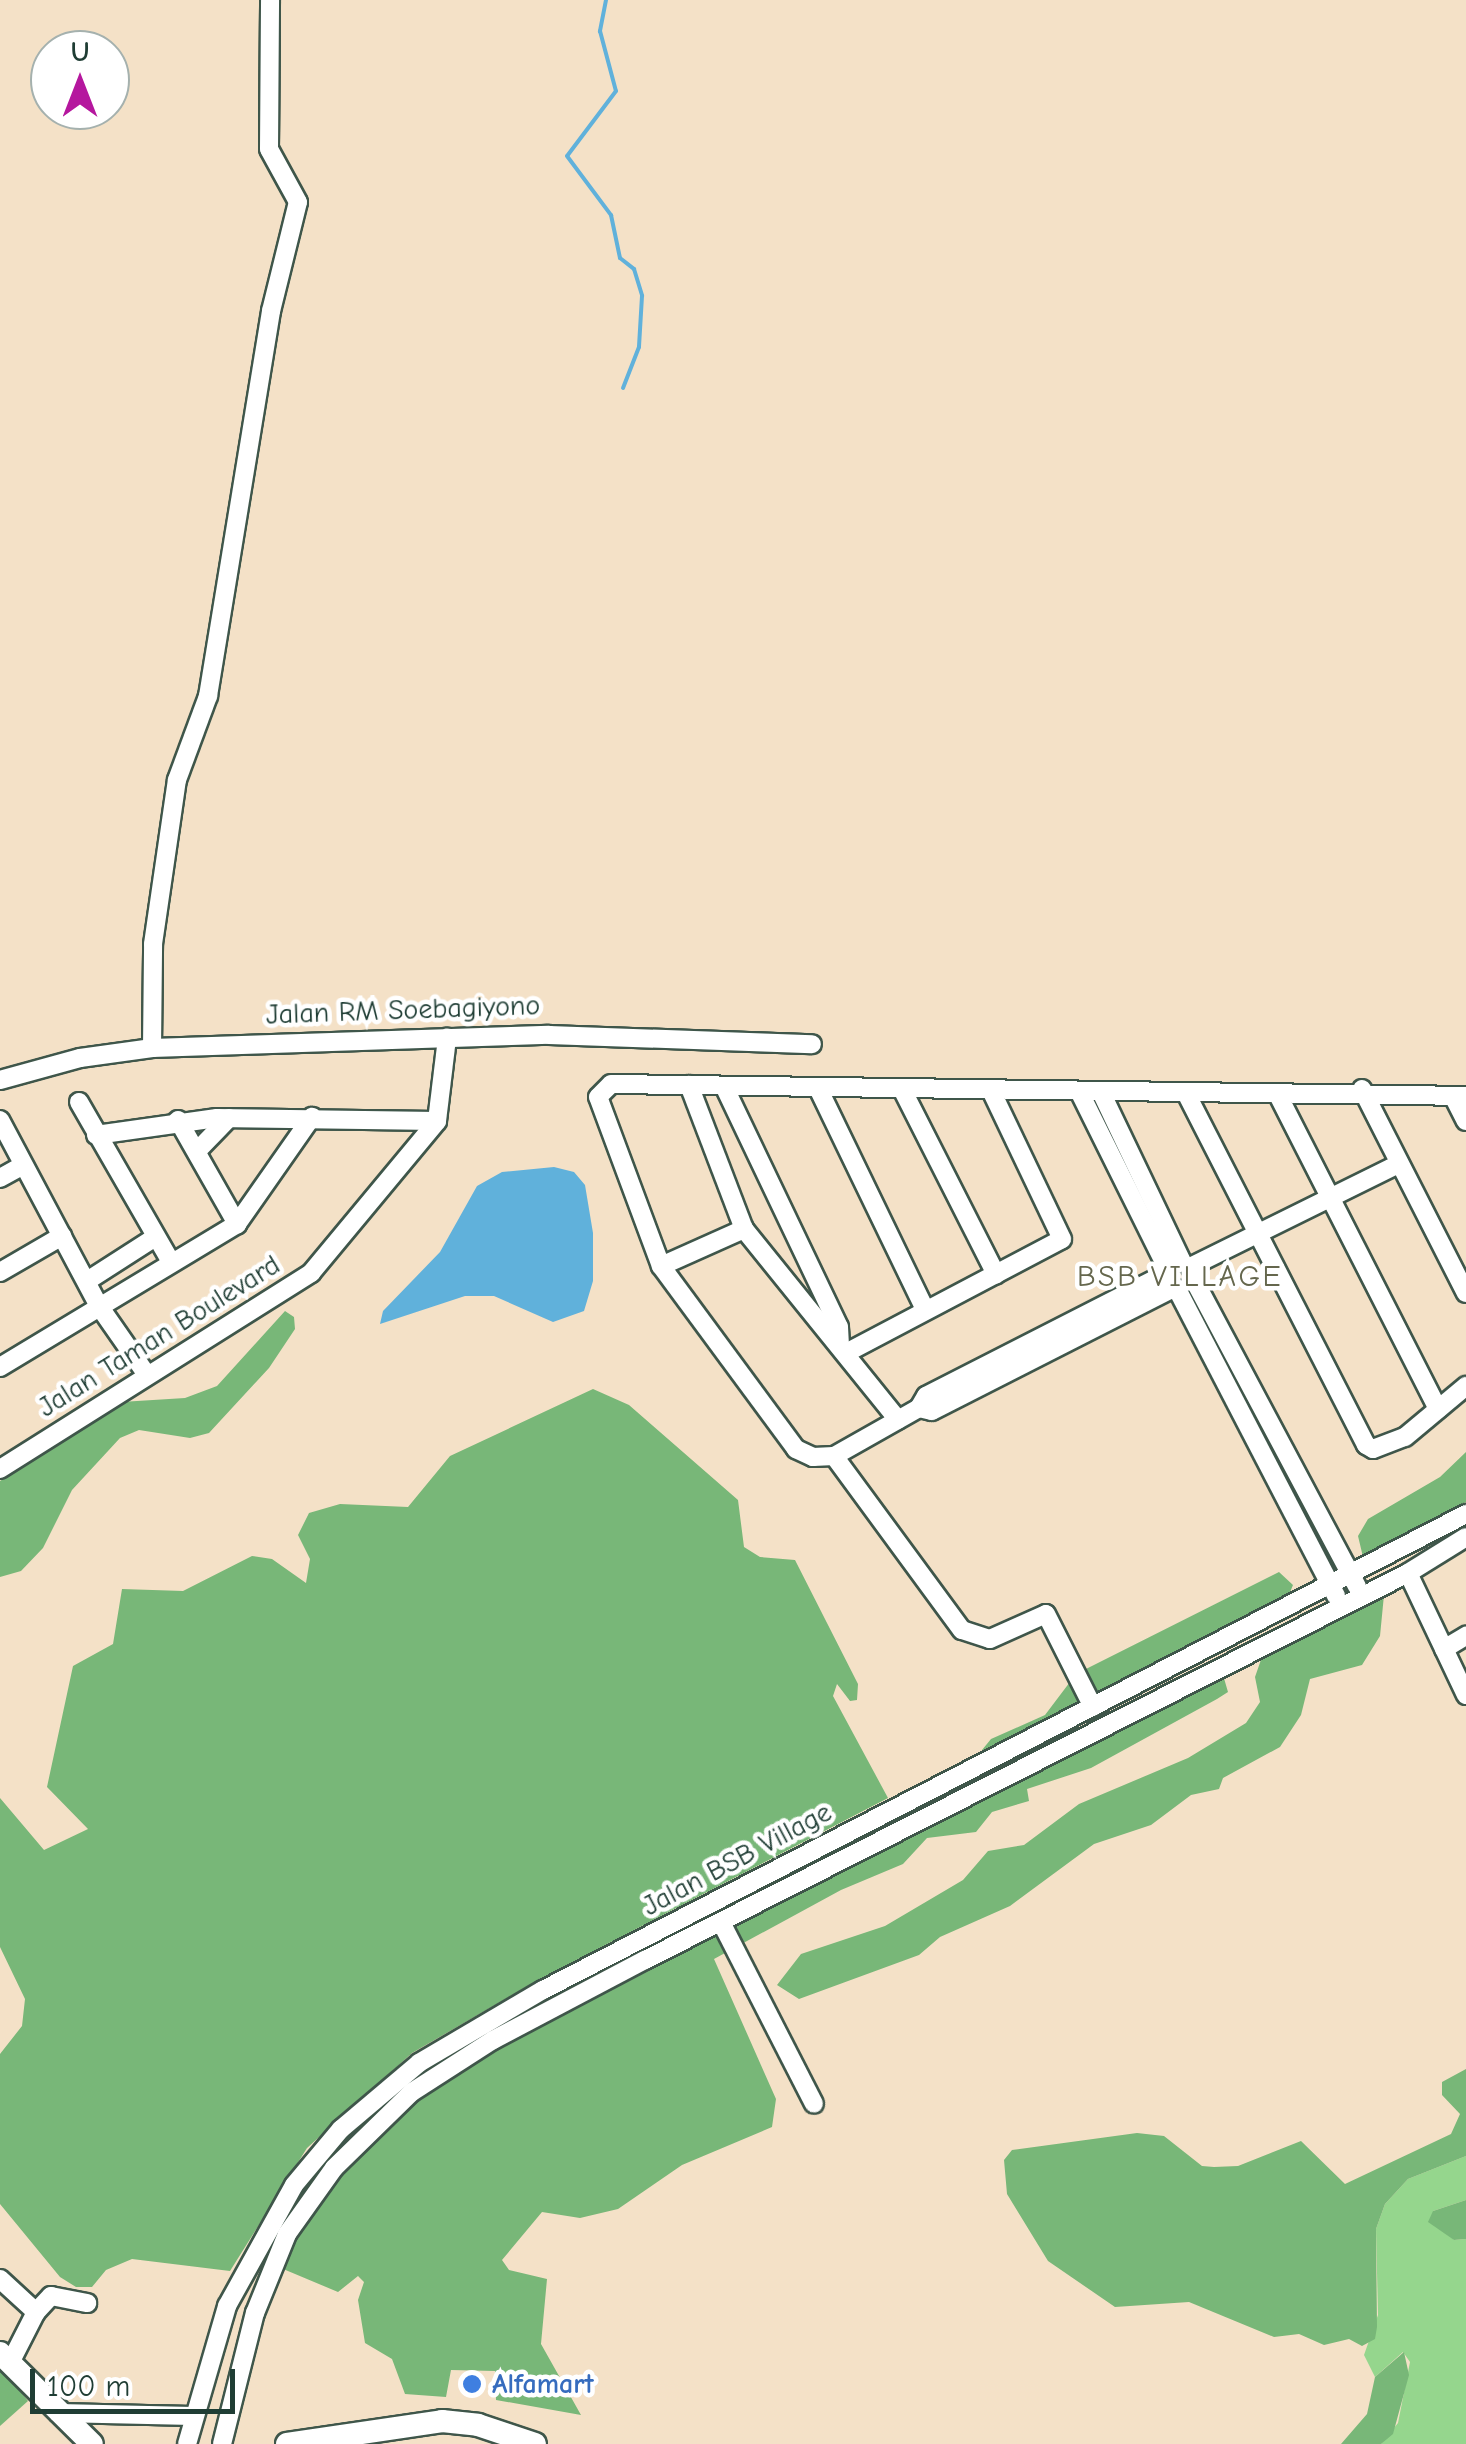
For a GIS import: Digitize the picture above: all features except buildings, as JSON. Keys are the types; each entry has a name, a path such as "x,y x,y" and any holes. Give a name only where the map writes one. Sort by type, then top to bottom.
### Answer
{"main road":[{"path":"5,2358 92,2444"},
{"path":"287,2444 389,2436 462,2422 534,2444"}],"street":[{"path":"152,1048 154,944 177,780 208,696 272,311 298,202 270,149 270,0"},
{"name":"Jalan RM Soebagiyono","path":"0,1080 80,1058 152,1048 550,1035 812,1044"},
{"name":"Jalan Taman Boulevard","path":"0,1469 311,1273 436,1121 445,1091 446,1038"},
{"path":"1398,1164 926,1396 919,1408 834,1456 813,1457 796,1449 660,1266 598,1097 610,1084 1082,1095 1362,1089 1459,1096 1466,1121"},
{"path":"688,1085 744,1229 824,1334 843,1348 898,1420"},
{"path":"724,1086 839,1328 843,1348"},
{"path":"818,1088 925,1309"},
{"path":"1362,1089 1466,1292"},
{"path":"902,1090 996,1274"},
{"path":"843,1348 1062,1239 992,1092"},
{"path":"1276,1093 1438,1410"},
{"path":"222,2444 264,2284 287,2234 334,2168 412,2092 493,2040 1336,1596 1178,1275 1102,1094"},
{"path":"1082,1095 1178,1275 1357,1586 1408,1573 1466,1537"},
{"path":"1187,1095 1366,1444 1396,1441 1466,1386"},
{"path":"80,1102 171,1262"},
{"path":"0,1367 237,1224 312,1117"},
{"path":"96,1135 178,1120 312,1117 436,1121"},
{"path":"197,1152 229,1118"},
{"path":"0,1120 20,1167 99,1306 147,1375"},
{"path":"178,1120 237,1224"},
{"path":"0,1178 20,1167"},
{"path":"660,1266 744,1229"},
{"path":"0,1272 62,1236"},
{"path":"87,1281 154,1238"},
{"path":"834,1456 962,1630 990,1640 1046,1614 1092,1707"},
{"name":"Jalan BSB Village","path":"187,2444 227,2306 294,2185 341,2129 419,2063 543,1990 1092,1707 1357,1586 1466,1514"},
{"path":"1315,1557 1335,1546"},
{"path":"1408,1573 1466,1695"},
{"path":"1444,1649 1466,1636"},
{"path":"722,1922 814,2104"},
{"path":"0,2279 36,2312"},
{"path":"5,2358 51,2296 86,2303"},
{"path":"57,2413 193,2416"}],"green space":[{"path":"285,1311 294,1317 295,1329 269,1368 209,1433 190,1438 139,1430 120,1438 72,1490 43,1548 21,1571 0,1577 0,1481 121,1402 185,1398 217,1386"},
{"path":"593,1389 629,1405 738,1500 744,1547 760,1557 795,1560 858,1684 857,1700 850,1701 837,1684 833,1696 888,1798 538,1980 412,2053 307,2148 230,2271 132,2259 106,2270 92,2287 76,2287 60,2277 0,2204 0,2054 22,2026 25,1999 0,1947 0,1798 44,1850 88,1829 47,1787 73,1666 113,1644 122,1589 183,1591 252,1556 272,1559 306,1583 310,1559 298,1535 309,1513 340,1504 408,1507 450,1456"},
{"path":"1466,1452 1466,1502 1363,1557 1358,1536 1368,1519 1440,1477"},
{"path":"1279,1572 1293,1585 1286,1602 990,1753 982,1750 991,1739 1045,1715 1076,1674"},
{"path":"1384,1595 1380,1636 1362,1665 1310,1679 1301,1715 1280,1747 1223,1778 1219,1789 1191,1795 1151,1825 1094,1844 1010,1906 940,1937 919,1955 799,1999 777,1985 801,1954 885,1926 963,1880 988,1851 1024,1845 1079,1804 1188,1758 1246,1723 1260,1702 1255,1677 1263,1654"},
{"path":"1221,1668 1228,1692 1217,1699 1091,1768 1027,1789 1029,1801 992,1812 976,1832 927,1838 903,1864 841,1890 714,1959 776,2099 772,2127 682,2165 618,2209 580,2218 542,2212 502,2260 509,2270 547,2279 541,2344 581,2415 496,2400 495,2371 451,2370 446,2397 405,2394 392,2359 365,2343 358,2300 364,2282 358,2276 338,2292 276,2266 314,2199 414,2095 495,2043"},
{"path":"1466,2069 1466,2156 1408,2179 1385,2204 1376,2229 1377,2327 1375,2339 1362,2346 1349,2339 1324,2345 1299,2334 1274,2337 1189,2302 1115,2307 1048,2261 1007,2194 1004,2160 1012,2150 1137,2133 1164,2136 1202,2166 1214,2167 1238,2166 1301,2141 1345,2184 1451,2134 1460,2114 1442,2095 1442,2082"},
{"path":"1466,2156 1466,2200 1433,2211 1454,2240 1466,2239 1466,2444 1381,2444 1398,2423 1410,2362 1403,2352 1375,2377 1364,2355 1378,2315 1376,2229 1385,2204 1408,2179"},
{"path":"1466,2200 1466,2239 1454,2240 1428,2222 1433,2211"},
{"path":"1404,2352 1409,2375 1393,2434 1381,2444 1341,2444 1367,2414 1375,2377"},
{"path":"0,2364 28,2401 0,2426"}],"water":[{"path":"554,1167 574,1172 585,1185 593,1233 593,1281 584,1311 553,1322 494,1296 465,1296 380,1324 383,1311 440,1252 477,1186 502,1172"}],"waterway":[{"path":"606,0 600,31 616,91 567,156 611,215 620,258 634,269 642,296 639,347 623,388"}],"place":[{"name":"Alfamart","path":"472,2384"}],"district":[{"name":"BSB VILLAGE","path":"1180,1277"}]}
